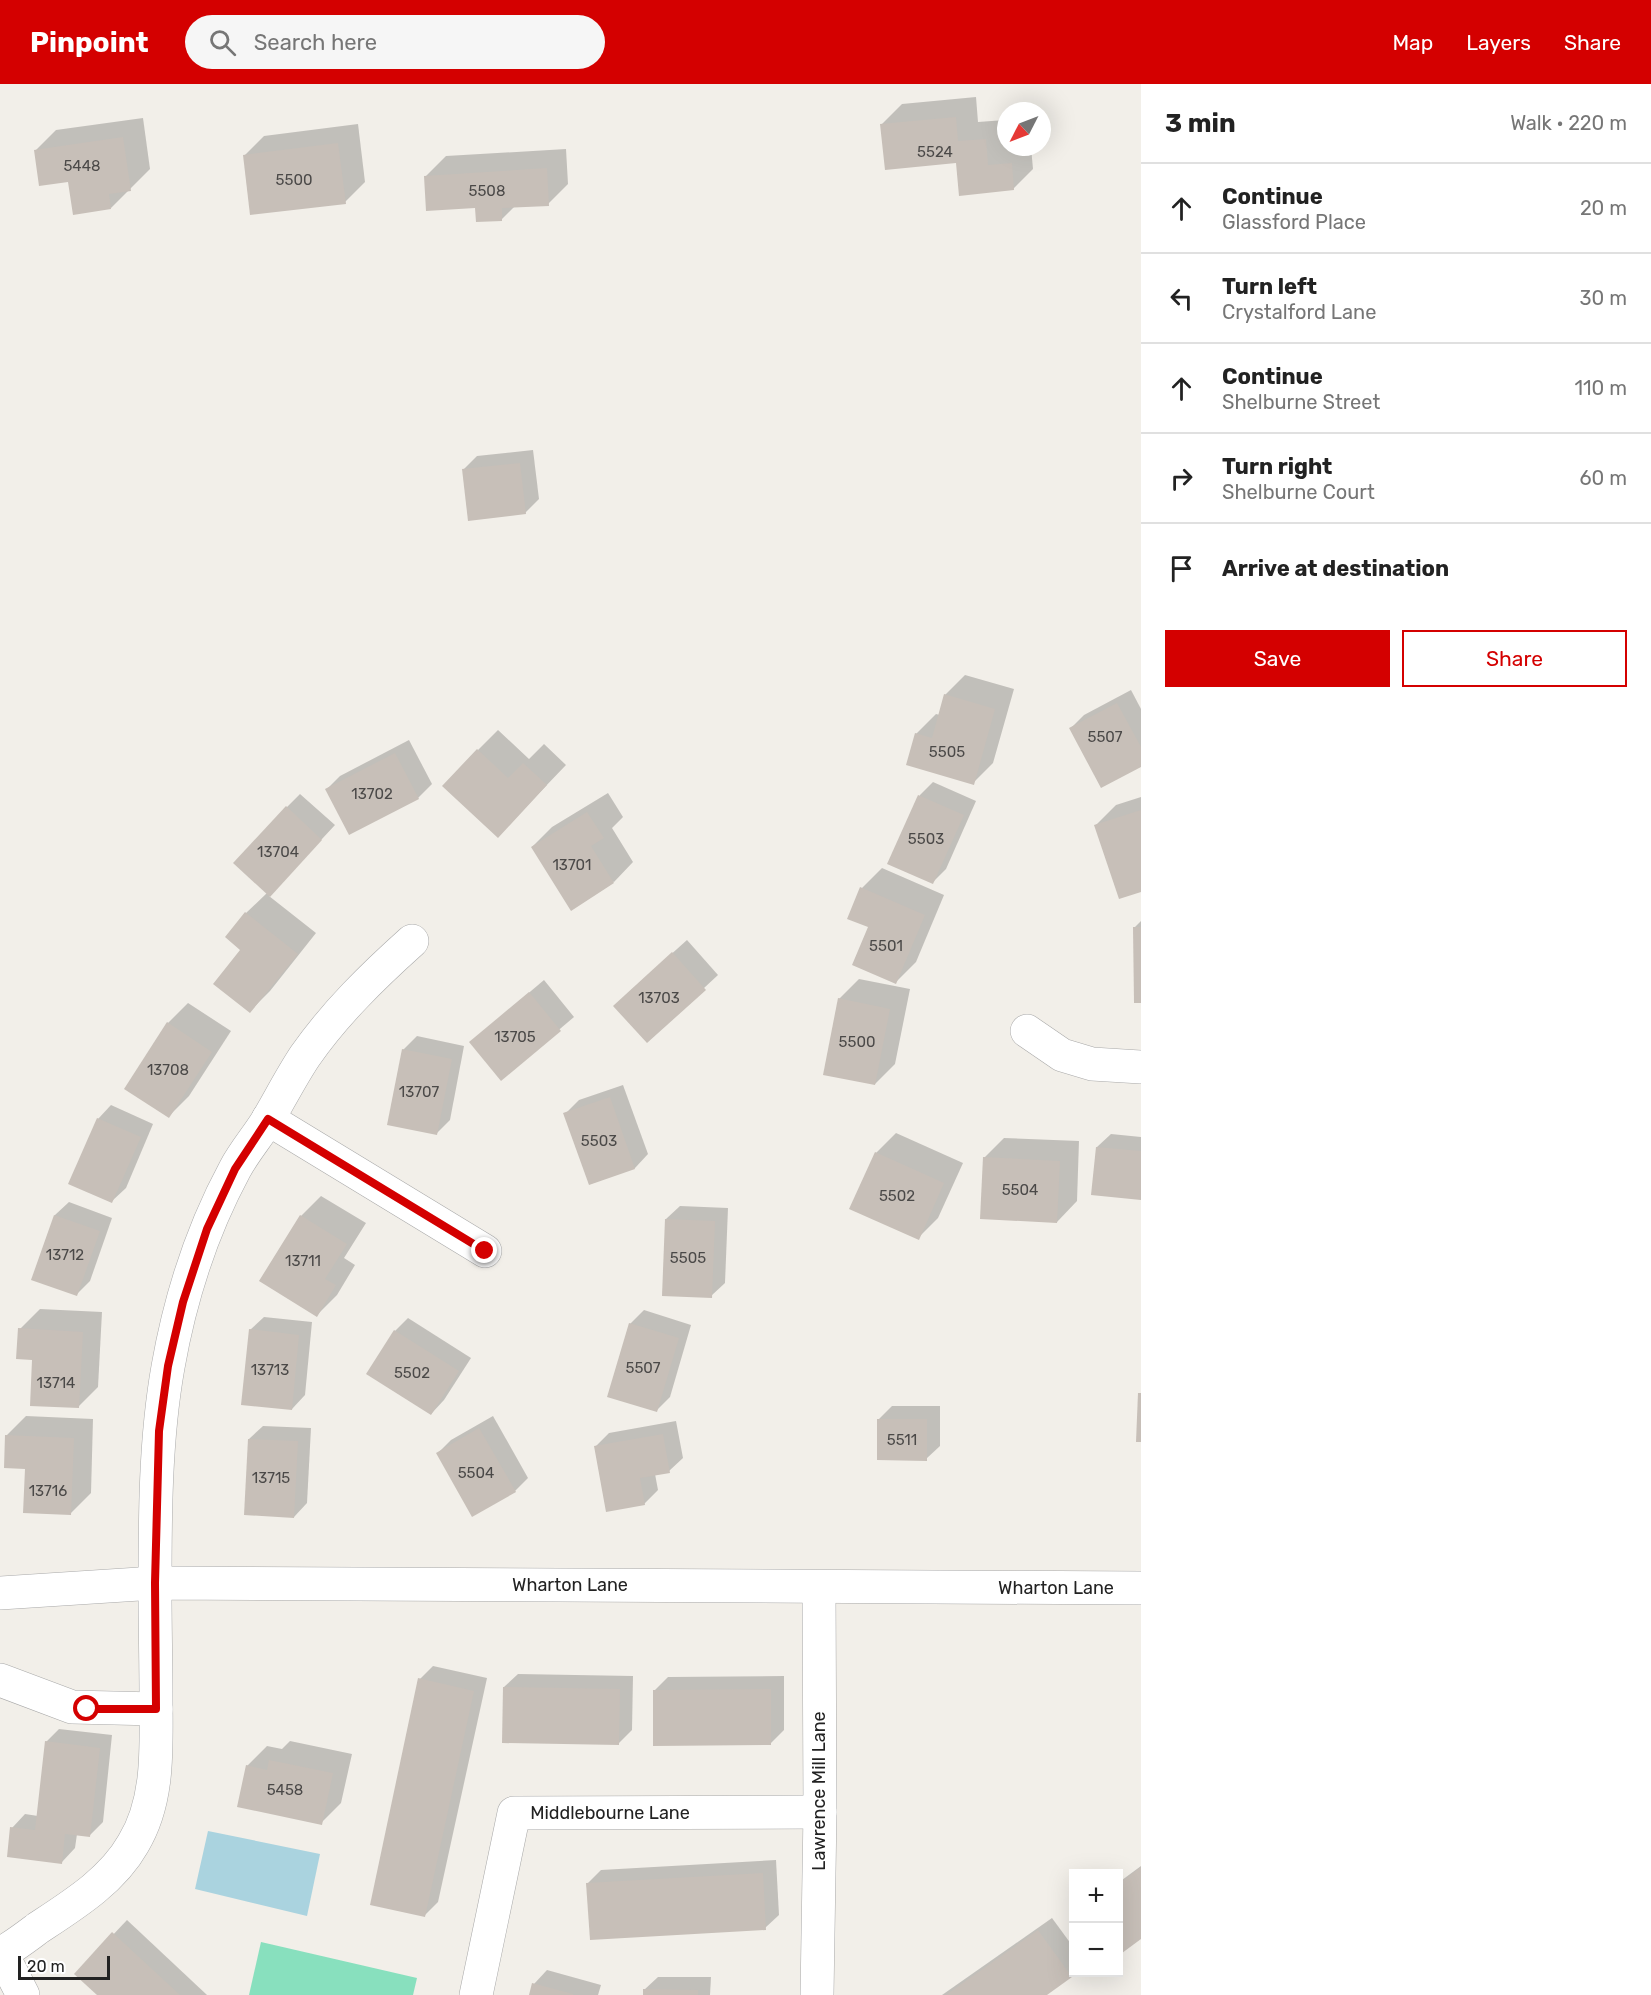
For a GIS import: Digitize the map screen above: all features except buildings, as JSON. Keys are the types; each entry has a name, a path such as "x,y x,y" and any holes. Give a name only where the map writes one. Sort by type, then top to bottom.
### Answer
{"street":[{"path":"23,1995 1,1954 72,1905 110,1874 133,1844 144,1821 153,1789 159,1431 168,1366 183,1302 207,1229 235,1169 307,1053 370,979 412,941"},
{"path":"1027,1031 1062,1055 1092,1064 1141,1067"},
{"path":"268,1119 485,1251"},
{"name":"Wharton Lane","path":"0,1593 155,1583 1141,1588"},
{"name":"Lawrence Mill Lane","path":"818,1995 819,1587"},
{"path":"0,1680 72,1707 156,1709"},
{"name":"Middlebourne Lane","path":"476,1995 514,1813 820,1812"}],"green space":[{"path":"261,1942 417,1978 413,1995 249,1995"}],"water":[{"path":"208,1831 320,1854 307,1916 195,1889"}],"route":[{"path":"87,1709 156,1709 155,1583 159,1431 168,1366 183,1302 207,1229 235,1169 268,1119 485,1251"}]}
